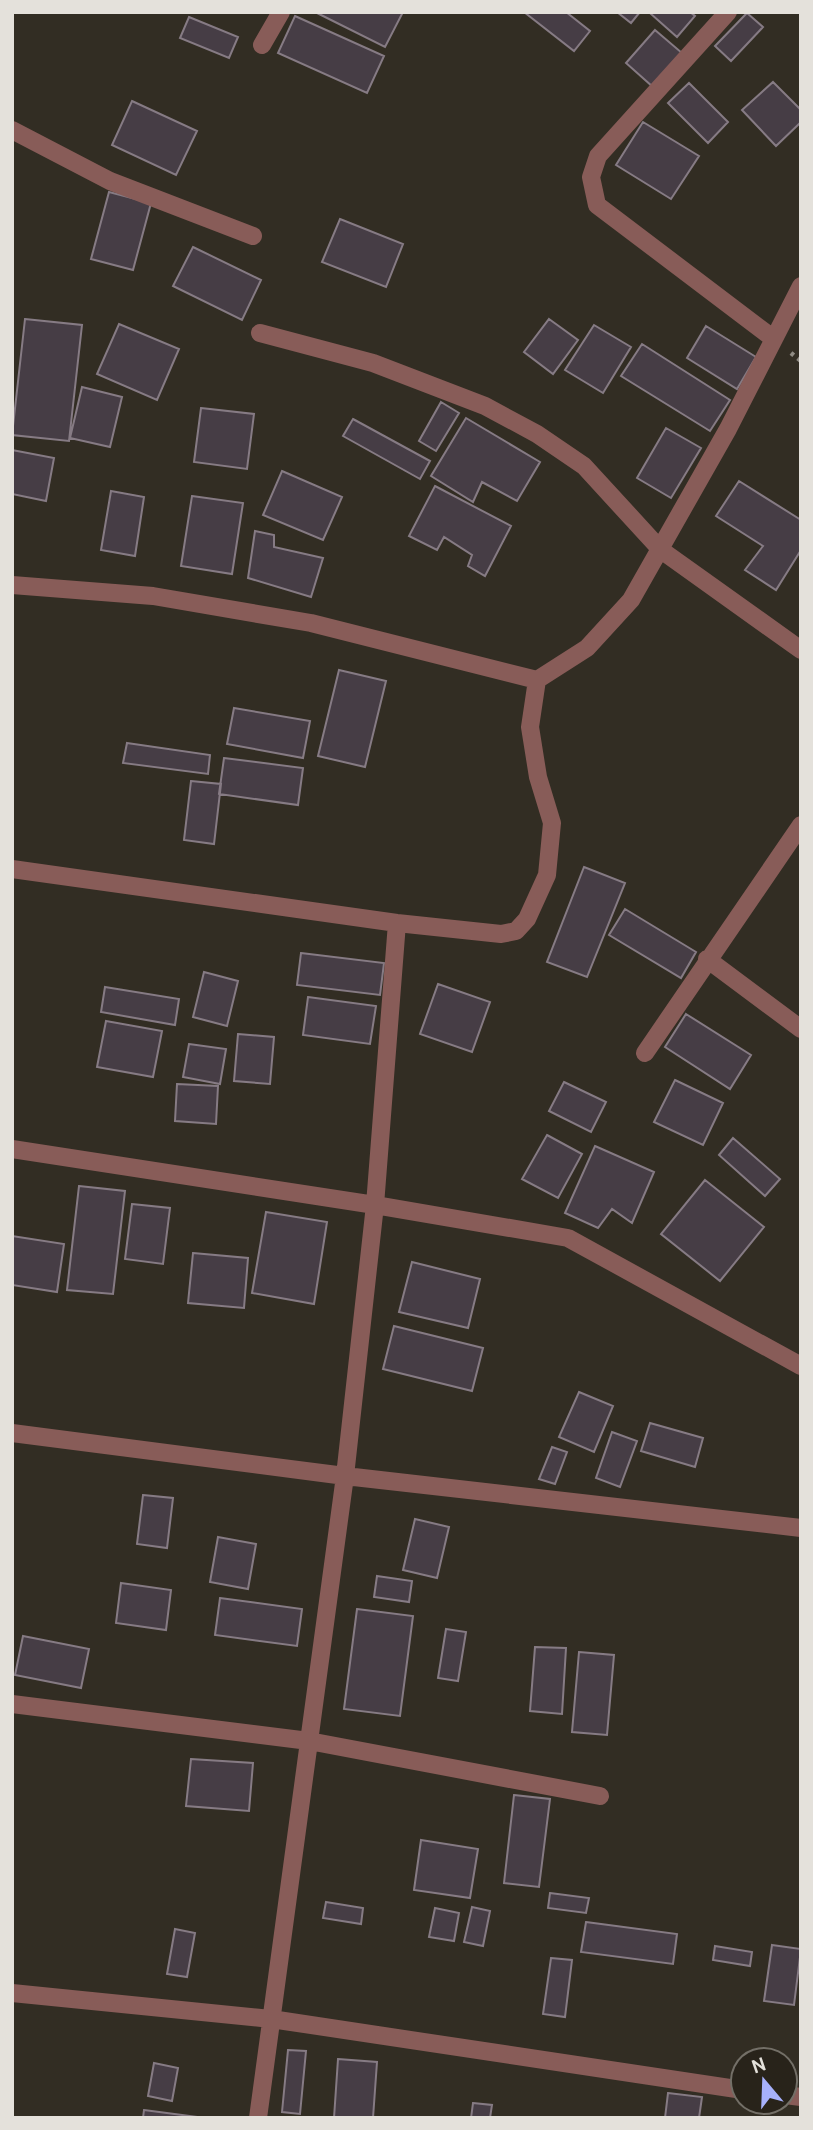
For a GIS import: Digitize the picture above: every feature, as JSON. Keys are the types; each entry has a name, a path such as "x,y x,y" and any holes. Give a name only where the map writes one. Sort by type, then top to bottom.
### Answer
{"street":[{"path":"262,45 281,12"},
{"path":"728,12 597,156 591,177 597,205 774,339"},
{"path":"12,130 110,181 253,236"},
{"path":"12,585 153,596 298,621 537,680 587,648 631,600 661,550 801,286"},
{"path":"260,333 373,363 496,411 537,434 584,466 661,550 801,650"},
{"path":"12,869 397,923 501,934 516,931 527,919 547,875 552,823 538,777 530,727 537,680"},
{"path":"645,1053 801,825"},
{"path":"258,2118 345,1476 376,1205 397,923"},
{"path":"707,959 801,1029"},
{"path":"12,1149 376,1205 568,1238 801,1366"},
{"path":"12,1433 345,1476 801,1528"},
{"path":"12,1704 309,1741 600,1796"},
{"path":"12,1993 271,2019 729,2088"}],"building":[{"path":"315,12 403,12 385,47"},
{"path":"524,12 566,12 590,31 574,51"},
{"path":"617,12 640,12 631,23"},
{"path":"690,12 695,16 677,37 651,14"},
{"path":"747,13 763,27 731,61 715,46"},
{"path":"295,16 384,56 367,93 278,53"},
{"path":"189,17 238,37 229,58 180,38"},
{"path":"655,30 682,53 653,87 626,63"},
{"path":"773,82 801,110 801,122 776,146 742,110"},
{"path":"689,83 728,122 708,143 668,103"},
{"path":"132,101 197,131 176,175 112,145"},
{"path":"643,122 699,156 671,199 616,165"},
{"path":"109,192 151,203 133,270 91,259"},
{"path":"340,219 403,244 386,287 322,262"},
{"path":"193,247 261,280 242,320 173,286"},
{"path":"25,319 82,325 69,441 12,435"},
{"path":"549,319 578,340 553,374 524,352"},
{"path":"119,324 179,349 157,400 97,374"},
{"path":"594,325 631,347 603,393 565,370"},
{"path":"706,326 756,357 737,389 687,358"},
{"path":"642,344 730,400 710,431 621,376"},
{"path":"82,387 122,397 110,447 70,438"},
{"path":"441,402 459,413 436,451 419,441"},
{"path":"201,408 254,414 247,469 194,462"},
{"path":"466,418 540,462 517,501 482,482 473,502 431,476"},
{"path":"353,419 430,461 420,479 343,436"},
{"path":"666,428 701,448 671,498 637,478"},
{"path":"12,450 54,458 46,501 12,494"},
{"path":"282,471 342,497 323,540 263,515"},
{"path":"739,481 801,520 801,550 776,590 745,570 763,546 716,516"},
{"path":"435,486 511,526 485,576 468,566 472,555 444,537 437,550 409,536"},
{"path":"111,491 144,497 135,556 101,550"},
{"path":"192,496 243,503 232,574 181,566"},
{"path":"255,531 274,535 274,547 323,558 311,597 248,578"},
{"path":"339,670 386,681 365,767 318,756"},
{"path":"234,708 310,721 303,758 227,744"},
{"path":"127,743 210,755 208,774 123,763"},
{"path":"224,758 303,768 298,805 219,794"},
{"path":"191,781 221,784 214,844 184,840"},
{"path":"584,867 625,883 587,977 547,962"},
{"path":"625,909 696,952 681,978 609,935"},
{"path":"301,953 384,963 380,995 297,985"},
{"path":"204,972 238,981 227,1026 193,1017"},
{"path":"438,984 490,1002 472,1052 420,1034"},
{"path":"105,987 179,999 175,1025 101,1012"},
{"path":"308,997 376,1006 370,1044 303,1035"},
{"path":"686,1014 751,1055 730,1089 665,1047"},
{"path":"106,1021 162,1031 153,1077 97,1067"},
{"path":"238,1034 274,1037 270,1084 234,1081"},
{"path":"189,1044 226,1049 220,1084 183,1077"},
{"path":"675,1080 723,1103 703,1145 654,1122"},
{"path":"564,1082 606,1102 591,1132 549,1111"},
{"path":"177,1084 218,1086 216,1124 175,1121"},
{"path":"547,1135 582,1154 558,1198 522,1179"},
{"path":"733,1138 780,1179 765,1196 719,1155"},
{"path":"595,1146 654,1172 632,1223 612,1209 598,1228 565,1213"},
{"path":"705,1180 764,1227 720,1281 661,1234"},
{"path":"79,1186 125,1191 113,1294 67,1290"},
{"path":"132,1204 170,1208 163,1264 125,1259"},
{"path":"266,1212 327,1222 314,1304 252,1293"},
{"path":"12,1236 64,1244 57,1292 12,1285"},
{"path":"193,1253 248,1258 244,1308 188,1303"},
{"path":"412,1262 480,1279 468,1328 399,1312"},
{"path":"394,1326 483,1348 472,1391 383,1369"},
{"path":"579,1392 613,1406 594,1452 559,1437"},
{"path":"650,1423 703,1438 695,1467 641,1451"},
{"path":"612,1432 637,1441 620,1487 596,1478"},
{"path":"552,1447 567,1452 555,1484 539,1479"},
{"path":"143,1495 173,1498 167,1548 137,1544"},
{"path":"415,1519 449,1527 437,1578 403,1570"},
{"path":"218,1537 256,1544 248,1589 210,1582"},
{"path":"377,1576 412,1581 409,1602 374,1597"},
{"path":"121,1583 171,1590 166,1630 116,1623"},
{"path":"220,1598 302,1609 297,1646 215,1635"},
{"path":"357,1609 413,1616 400,1716 344,1709"},
{"path":"446,1629 466,1632 458,1681 438,1678"},
{"path":"23,1636 89,1649 81,1688 15,1675"},
{"path":"535,1647 566,1648 562,1714 530,1711"},
{"path":"579,1652 614,1655 607,1735 572,1732"},
{"path":"191,1759 253,1763 249,1811 186,1806"},
{"path":"514,1795 550,1799 539,1887 504,1883"},
{"path":"421,1840 478,1849 470,1898 414,1890"},
{"path":"550,1893 589,1898 586,1913 548,1908"},
{"path":"326,1902 363,1908 361,1924 323,1918"},
{"path":"472,1907 490,1911 483,1946 464,1942"},
{"path":"435,1908 459,1913 454,1941 429,1937"},
{"path":"586,1922 677,1934 673,1964 581,1952"},
{"path":"175,1929 195,1933 187,1977 167,1974"},
{"path":"772,1945 801,1949 794,2005 764,2001"},
{"path":"715,1946 752,1952 750,1966 713,1960"},
{"path":"551,1958 572,1960 565,2017 543,2014"},
{"path":"288,2050 306,2051 300,2114 282,2112"},
{"path":"338,2059 377,2062 373,2118 334,2118"},
{"path":"154,2063 178,2068 172,2101 148,2096"},
{"path":"668,2093 702,2097 699,2118 665,2118"},
{"path":"473,2103 492,2105 490,2118 471,2118"},
{"path":"144,2110 205,2118 143,2118"}]}
